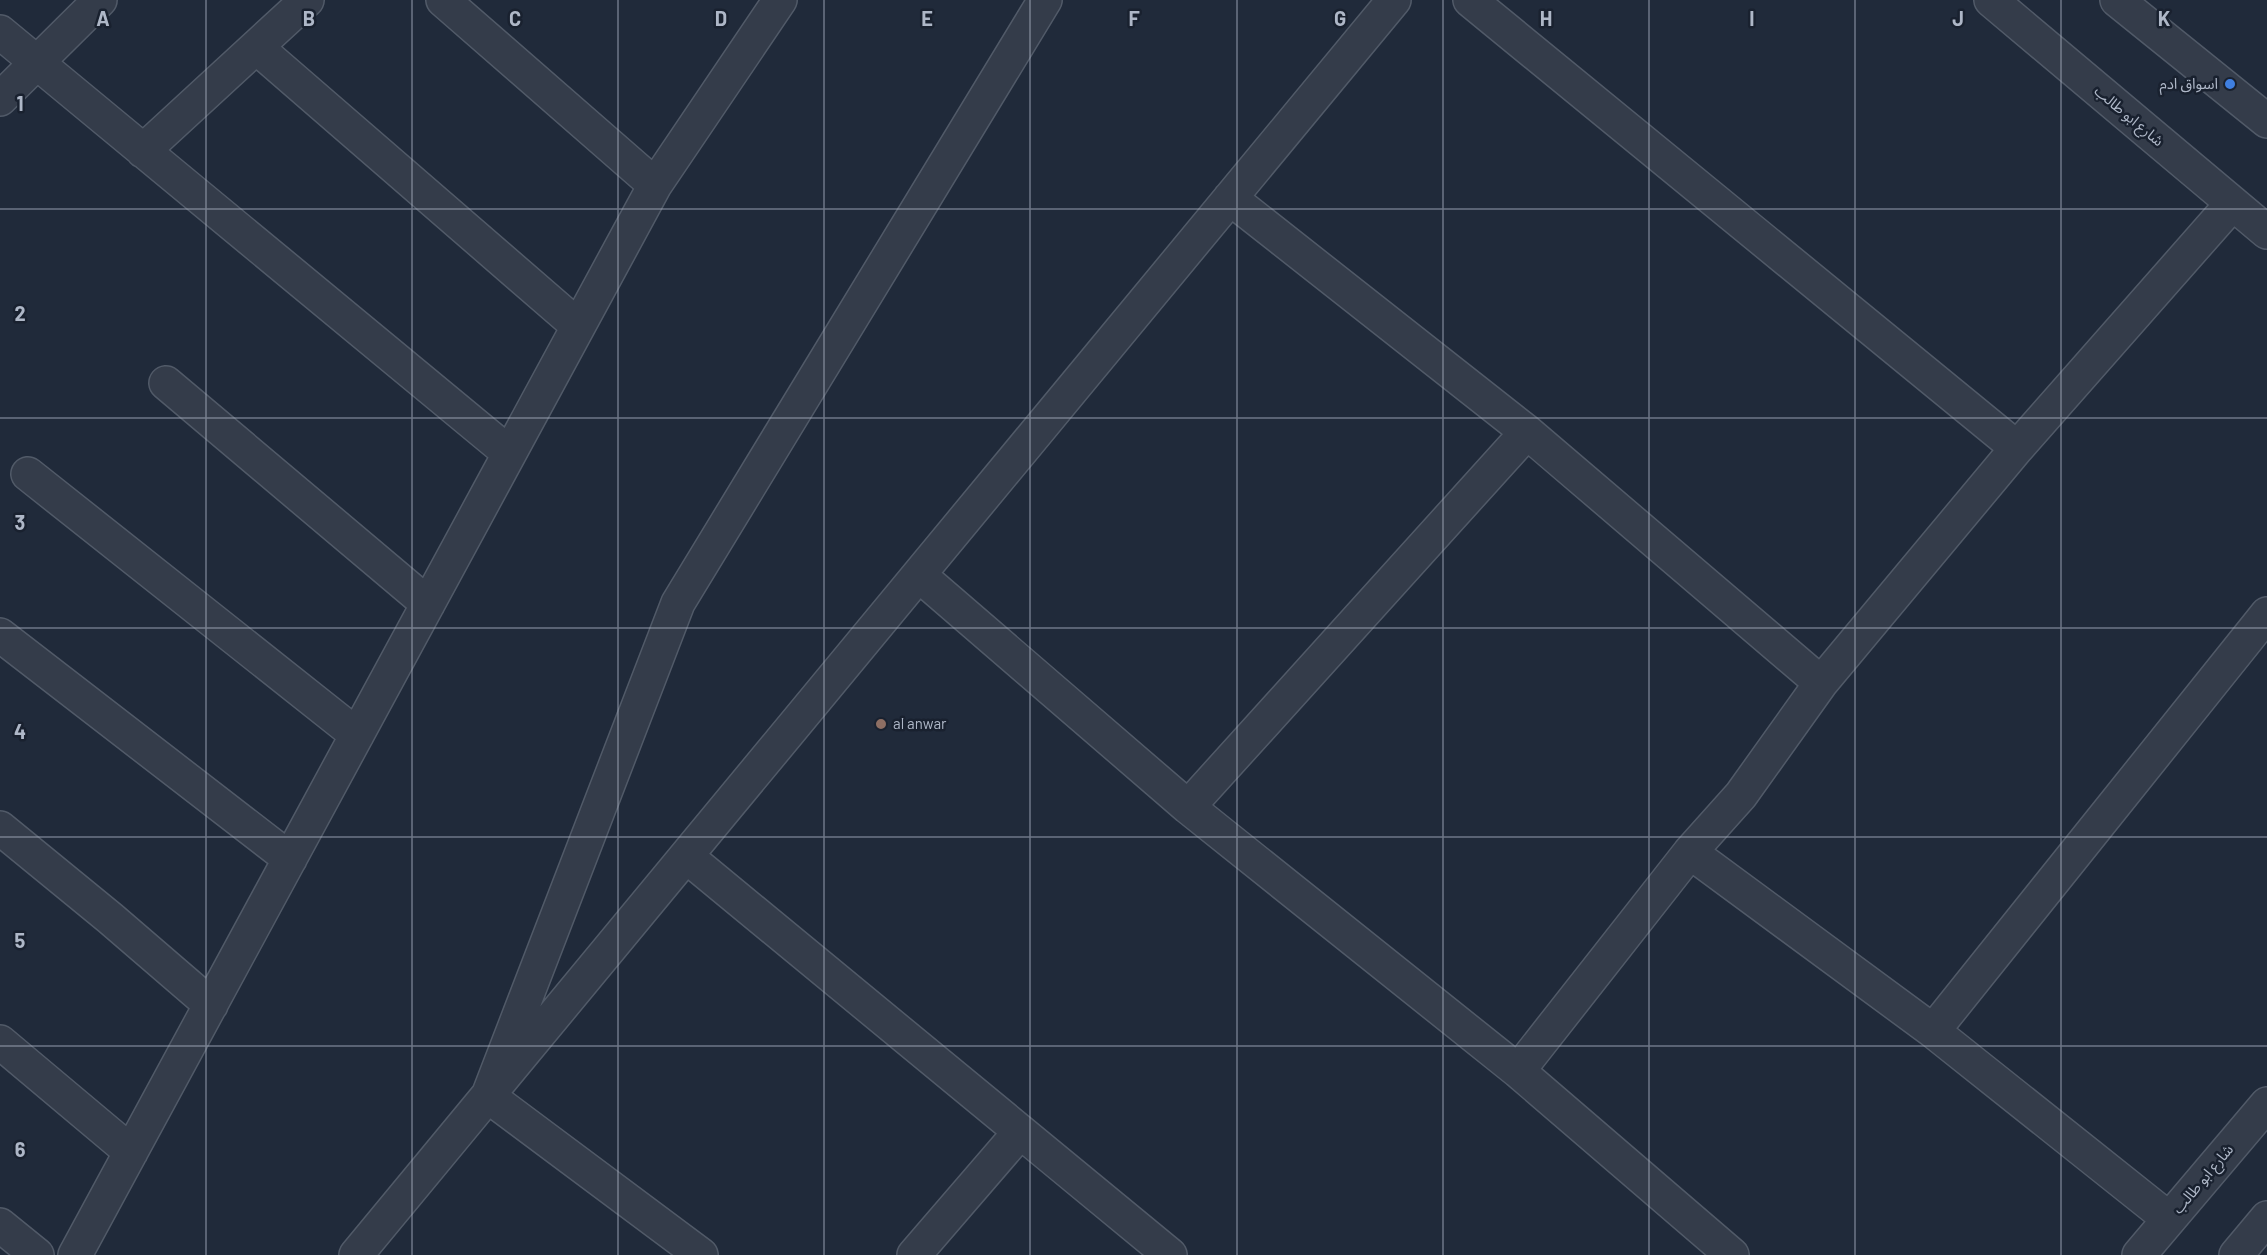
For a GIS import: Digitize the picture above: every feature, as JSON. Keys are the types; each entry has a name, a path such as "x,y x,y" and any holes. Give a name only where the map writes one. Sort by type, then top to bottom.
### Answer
{"street":[{"path":"0,99 39,63 100,0"},
{"path":"143,151 307,0"},
{"path":"443,0 655,184"},
{"path":"75,1255 655,184 780,0"},
{"path":"488,1096 678,603 1045,0"},
{"path":"356,1255 1394,0"},
{"path":"1470,0 2017,448"},
{"name":"شارع ابو طالب","path":"1991,0 2267,232"},
{"path":"2134,6 2267,121"},
{"path":"0,32 509,453"},
{"path":"256,47 578,326"},
{"path":"1230,198 1527,432 1821,683"},
{"path":"1518,1071 1690,852 1741,795 1821,683 2017,448 2232,204"},
{"path":"166,383 428,604"},
{"path":"1188,807 1527,432"},
{"path":"28,474 357,735"},
{"path":"919,575 1188,807 1518,1071 1732,1255"},
{"path":"1933,1031 2267,614"},
{"path":"0,635 290,858"},
{"path":"0,828 211,1005"},
{"path":"1690,852 1933,1031 2159,1211"},
{"path":"686,856 1170,1255"},
{"path":"0,1042 131,1152"},
{"path":"488,1096 701,1255"},
{"name":"شارع ابو طالب","path":"2139,1255 2267,1104"},
{"path":"914,1255 1020,1132"},
{"path":"2236,1255 2267,1218"},
{"path":"0,1225 37,1255"}],"place":[{"name":"اسواق ادم","path":"2230,84"},
{"name":"al anwar","path":"881,724"}]}
